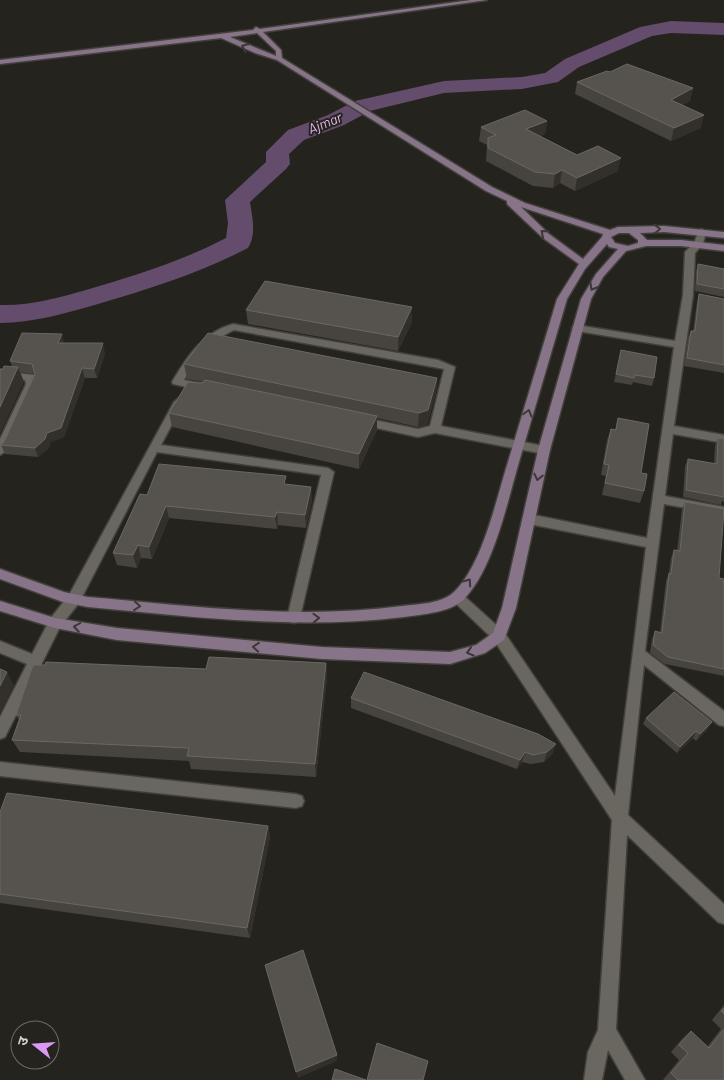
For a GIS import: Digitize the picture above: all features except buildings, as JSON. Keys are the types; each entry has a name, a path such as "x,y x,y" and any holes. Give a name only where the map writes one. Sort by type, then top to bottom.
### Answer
{"street":[{"path":"0,56 253,26 441,0"},
{"path":"0,62 222,36 484,0"},
{"path":"253,26 279,51 279,59"},
{"path":"212,31 257,52 279,59 504,196 522,205 608,236 612,245 622,249 634,249 642,243 724,248"},
{"path":"504,196 546,236 583,263"},
{"path":"0,574 35,588 74,599 294,618 386,614 430,608 457,598 477,570 490,541 562,299 573,276 608,236 618,230 683,230 724,236"},
{"path":"592,1080 597,1052 607,1031 620,818 638,654 679,345 693,296 689,246 683,230"},
{"path":"631,231 640,236 642,243"},
{"path":"689,246 702,232"},
{"path":"0,606 26,616 55,623 117,634 221,644 322,652 450,658 480,649 499,636 509,608 544,450 586,299 599,276 622,249"},
{"path":"434,429 441,386 450,368 438,363 233,327 215,334 199,347 177,382 418,433 434,429 544,450"},
{"path":"577,328 679,345"},
{"path":"207,341 226,345"},
{"path":"0,374 30,377 31,384 0,451"},
{"path":"0,732 55,623 74,599 174,407 187,391 373,429"},
{"path":"668,429 724,439"},
{"path":"154,448 328,472 294,618"},
{"path":"660,499 724,511"},
{"path":"529,519 654,544"},
{"path":"457,598 499,636 620,818 724,916"},
{"path":"0,648 35,661"},
{"path":"638,654 724,720"},
{"path":"0,769 296,801"},
{"path":"607,1031 636,1080"}],"waterway":[{"name":"Ajmar","path":"0,314 20,314 40,310 161,276 220,252 239,242 241,223 237,200 278,164 277,152 296,135 336,120 363,106 444,87 522,83 551,78 572,63 647,31 671,27 724,29"}]}
